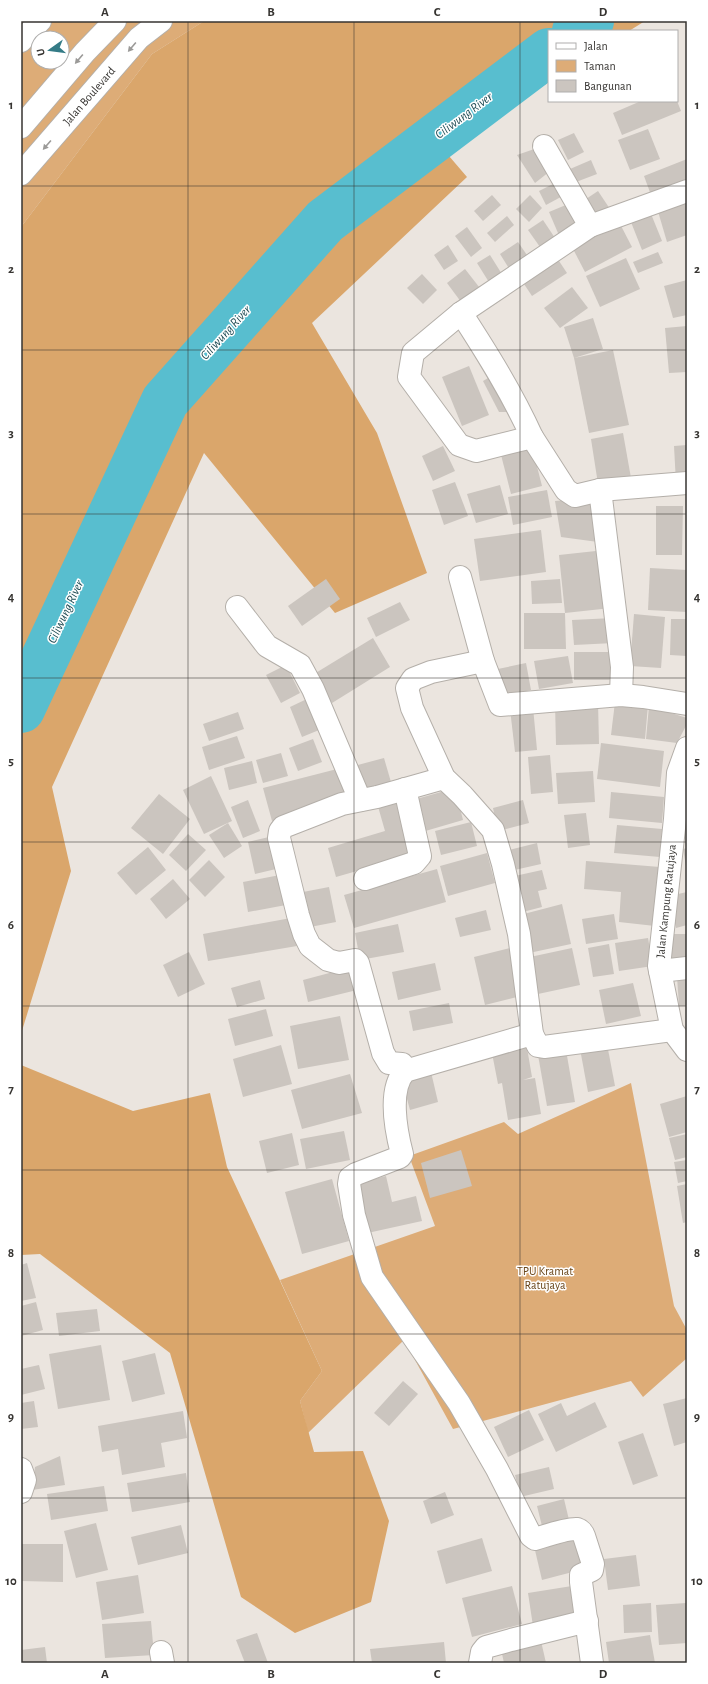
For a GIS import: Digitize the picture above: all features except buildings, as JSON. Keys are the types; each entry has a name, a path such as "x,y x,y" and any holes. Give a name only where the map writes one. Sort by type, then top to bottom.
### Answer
{"street":[{"path":"21,41 40,21"},
{"path":"21,127 85,52 115,21"},
{"name":"Jalan Boulevard","path":"21,174 139,38 161,21"},
{"path":"544,146 590,226"},
{"path":"532,437 476,451 459,445 409,378 413,353 461,313 590,226 687,191"},
{"path":"461,313 500,374 519,408 532,437 566,490 575,496 600,490 687,483"},
{"path":"600,490 622,668 621,695"},
{"path":"460,577 482,661 500,705 621,695 687,704"},
{"path":"237,607 267,646 300,665 313,689 360,800"},
{"path":"482,661 431,672 412,679 407,688 412,708 444,778 462,795 493,830 503,864 519,934 532,1034 538,1046 544,1048 672,1030"},
{"name":"Jalan Kampung Ratujaya","path":"687,748 678,773 681,820 659,966 672,1030 687,1050"},
{"path":"405,1071 402,1064 389,1063 383,1053 358,963 355,960 339,963 328,960 310,946 304,934 298,915 279,838 280,831 283,827 342,804 444,778"},
{"path":"365,879 414,863 420,856 405,789"},
{"path":"660,972 687,968"},
{"path":"532,1034 405,1071 401,1075 398,1085 395,1109 402,1154 400,1157 375,1166 350,1178 349,1184 354,1215 366,1261 372,1277 459,1403 497,1469 531,1536 535,1539 577,1529 582,1532 593,1564 592,1570 581,1575 592,1663"},
{"path":"21,1469 25,1480 21,1492"},
{"path":"480,1663 482,1652 486,1647 587,1621"}],"green space":[{"path":"21,21 204,21 152,54 21,227"},
{"name":"TPU Kramat Ratujaya","path":"631,1083 674,1306 687,1330 687,1358 643,1397 631,1381 453,1429 404,1340 308,1433 300,1401 322,1371 280,1280 435,1226 409,1156 504,1122 518,1134"}],"shaded area":[{"path":"204,21 645,21 631,30 548,30 548,83 443,149 467,177 312,323 377,433 427,573 335,613 204,453 52,787 71,871 21,1034 21,227 152,54"},
{"path":"21,1065 133,1111 210,1093 227,1167 322,1371 300,1401 314,1452 363,1451 389,1521 371,1602 295,1633 241,1597 170,1353 40,1254 21,1255"}],"waterway":[{"name":"Ciliwung River","path":"577,30 590,21"},
{"name":"Ciliwung River","path":"21,709 165,401 325,221 548,53"}]}
